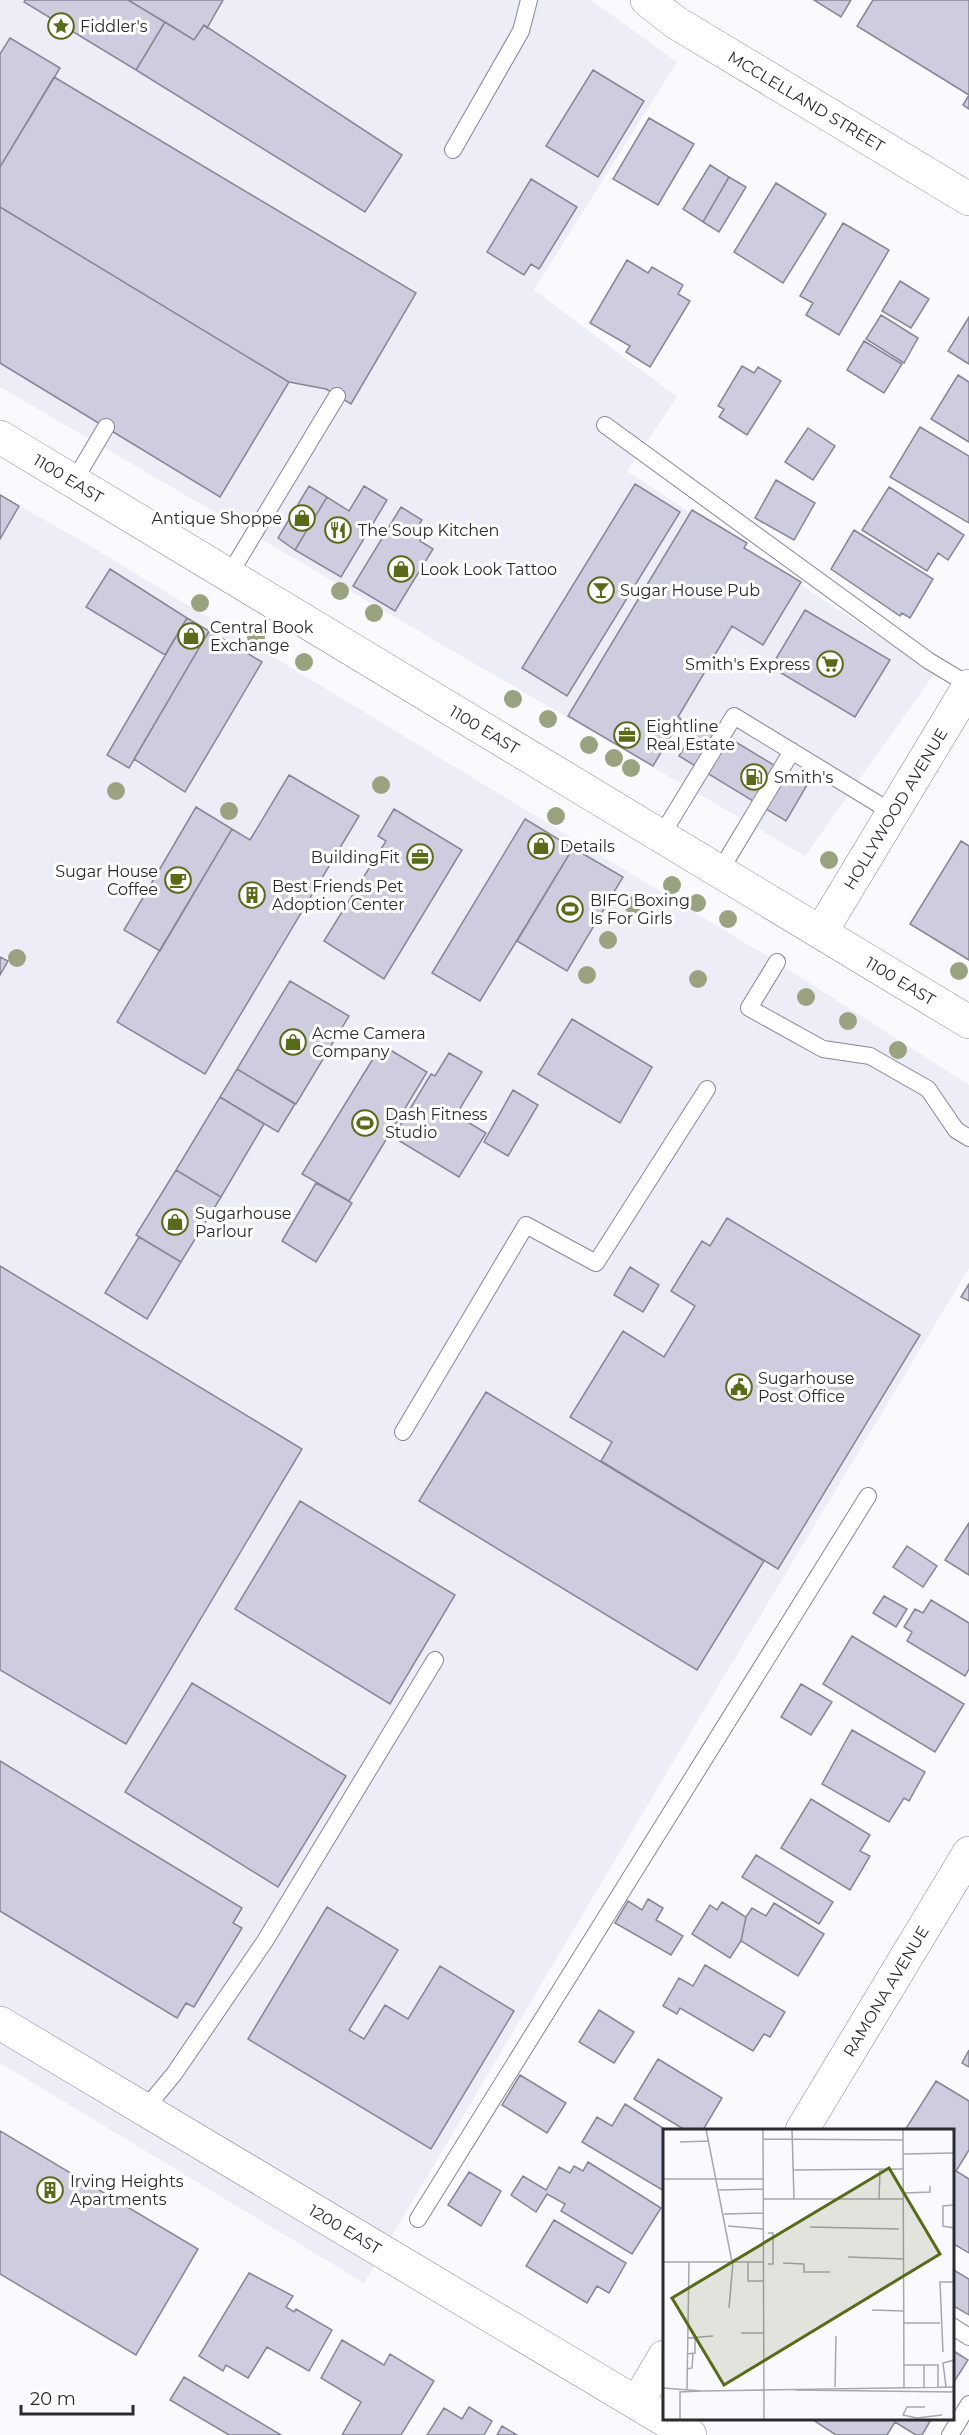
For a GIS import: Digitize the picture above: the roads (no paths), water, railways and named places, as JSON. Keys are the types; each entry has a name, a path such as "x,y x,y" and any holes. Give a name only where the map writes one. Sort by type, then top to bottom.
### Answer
{"street":[{"name":"MCCLELLAND STREET","path":"647,0 675,22 969,199"},
{"name":"1100 EAST","path":"0,437 969,1022"},
{"name":"HOLLYWOOD AVENUE","path":"821,932 969,686"},
{"name":"RAMONA AVENUE","path":"803,2129 969,1853"},
{"name":"1200 EAST","path":"0,2023 663,2419"},
{"path":"637,2403 663,2359"},
{"name":"1200 EAST","path":"665,2420 690,2435"}],"lane":[{"path":"453,150 521,31 529,0"},
{"path":"229,575 337,396"},
{"path":"605,424 929,661 969,686"},
{"path":"74,481 106,427"},
{"path":"661,836 734,716 893,813"},
{"path":"720,871 792,751"},
{"path":"777,962 749,1008 823,1049 870,1056 928,1089 956,1130 969,1138"},
{"path":"402,1432 526,1225 596,1263 707,1089"},
{"path":"418,2219 868,1496"},
{"path":"145,2109 174,2074 265,1941 435,1660"},
{"path":"954,2327 969,2337"},
{"path":"950,2435 969,2404"}],"place":[{"name":"Fiddler's","path":"61,26"},
{"name":"Antique Shoppe","path":"302,518"},
{"name":"The Soup Kitchen","path":"338,530"},
{"name":"Look Look Tattoo","path":"401,569"},
{"name":"Sugar House Pub","path":"601,590"},
{"name":"Central Book Exchange","path":"191,636"},
{"name":"Smith's Express","path":"830,664"},
{"name":"Eightline Real Estate","path":"627,735"},
{"name":"Smith's","path":"754,777"},
{"name":"Details","path":"541,846"},
{"name":"BuildingFit","path":"420,857"},
{"name":"Sugar House Coffee","path":"178,880"},
{"name":"Best Friends Pet Adoption Center","path":"252,895"},
{"name":"BIFG Boxing Is For Girls","path":"570,909"},
{"name":"Acme Camera Company","path":"293,1042"},
{"name":"Dash Fitness Studio","path":"365,1123"},
{"name":"Sugarhouse Parlour","path":"175,1222"},
{"name":"Sugarhouse Post Office","path":"739,1387"},
{"name":"Irving Heights Apartments","path":"50,2190"}]}
